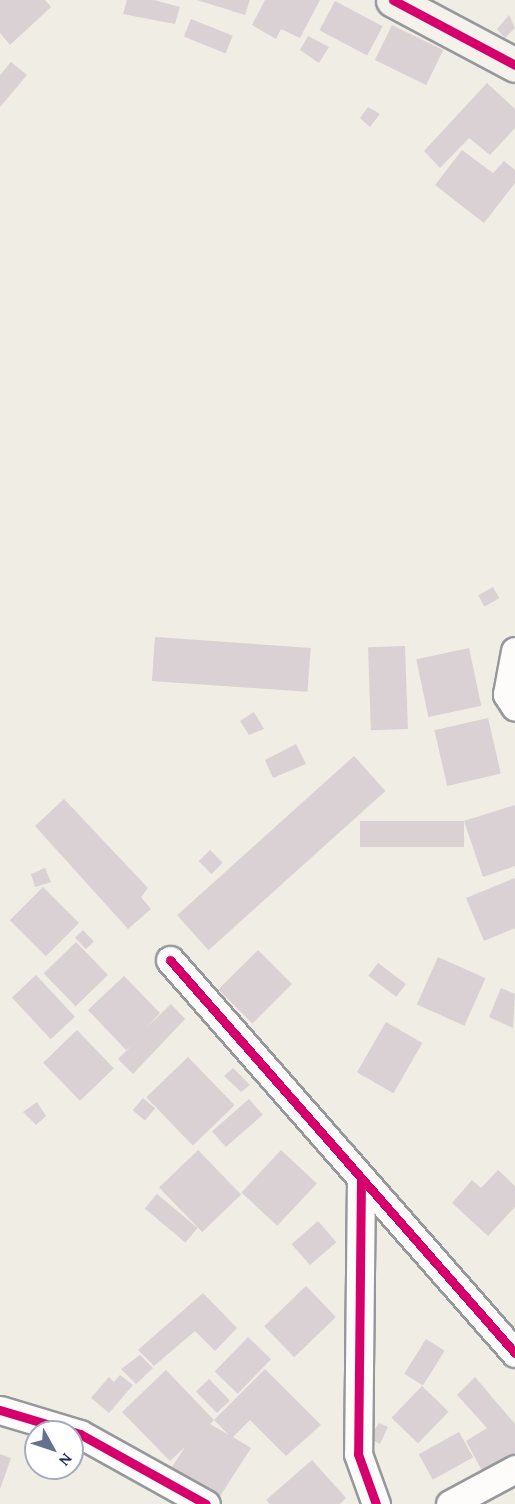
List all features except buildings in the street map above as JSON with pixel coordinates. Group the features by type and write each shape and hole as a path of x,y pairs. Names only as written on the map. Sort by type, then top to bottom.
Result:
{"street":[{"path":"393,0 515,65"},
{"path":"515,651 507,694 515,707"},
{"path":"170,960 515,1353"},
{"path":"361,1179 358,1454 375,1504"},
{"path":"0,1410 80,1434 206,1504"},
{"path":"450,1504 515,1469"}],"cycle path":[{"path":"393,0 515,65"},
{"path":"170,960 515,1353"},
{"path":"361,1178 358,1454 376,1504"},
{"path":"0,1410 80,1434 206,1504"}]}
